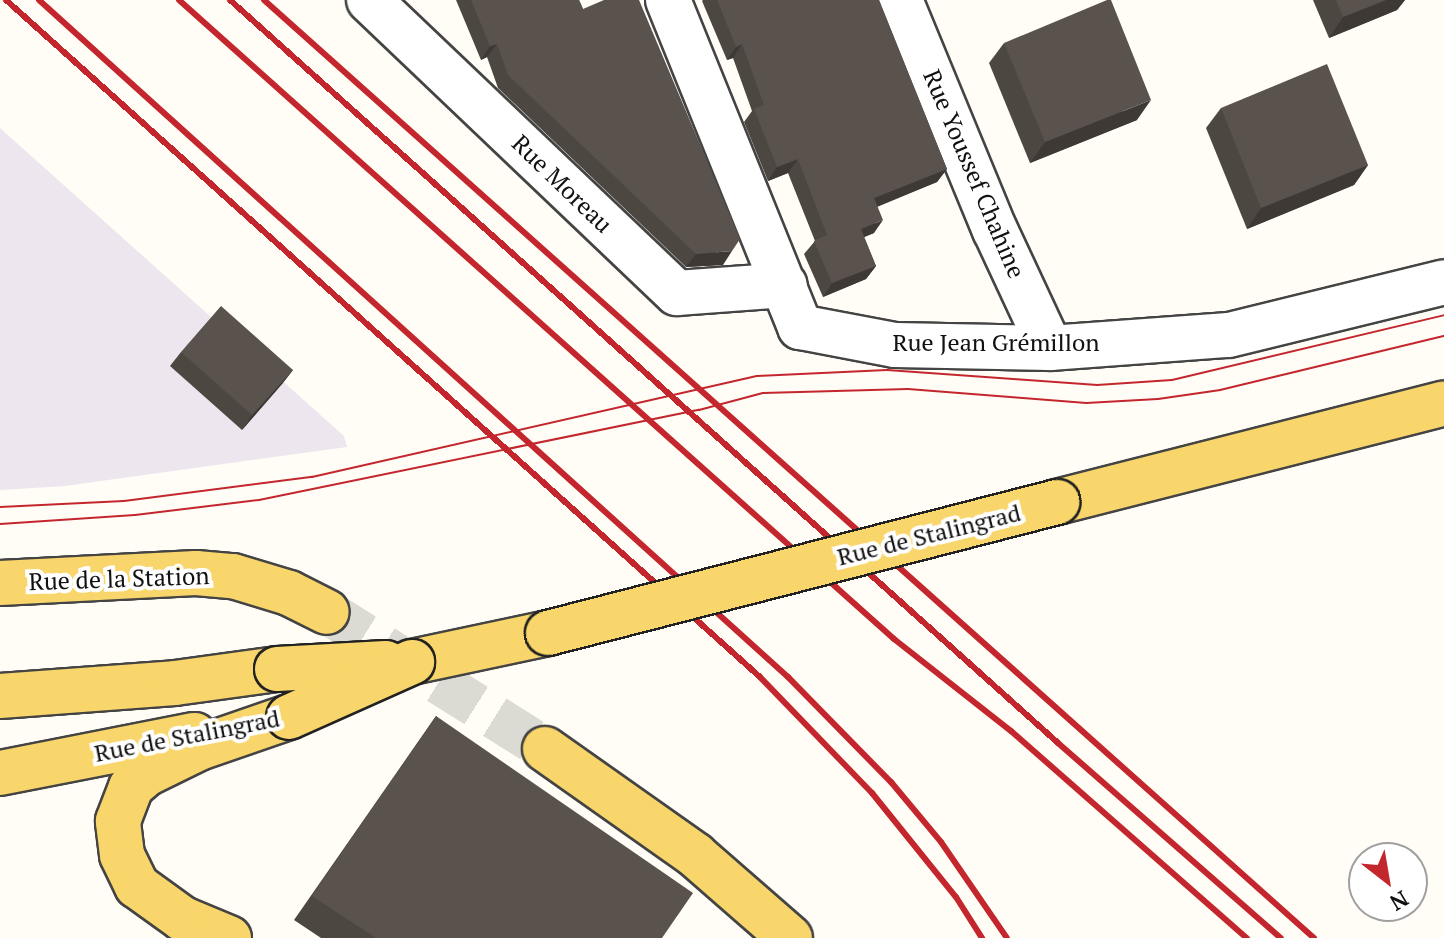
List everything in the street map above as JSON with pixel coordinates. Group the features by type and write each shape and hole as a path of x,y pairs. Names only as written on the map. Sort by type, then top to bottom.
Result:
{"main road":[{"name":"Rue de Stalingrad","path":"0,696 175,683 277,669 412,662 548,633 1444,403"},
{"name":"Rue de la Station","path":"0,583 182,574 233,576 289,593 327,612"},
{"name":"Rue de Stalingrad","path":"0,773 289,717 412,662"},
{"path":"229,938 183,919 137,886 122,855 118,821 131,787 146,774 199,748 289,717"},
{"path":"545,749 695,855 790,938"}],"street":[{"name":"Rue Moreau","path":"369,0 677,293 785,285"},
{"name":"Rue Jean Grémillon","path":"668,0 800,327 895,345 1050,348 1229,335 1444,282"},
{"name":"Rue Youssef Chahine","path":"900,0 991,219 1050,348"}],"shaded area":[{"path":"0,128 344,436 347,447 65,486 0,490"}],"building":[{"path":"471,0 579,0 583,9 604,0 639,0 740,239 732,251 696,254 508,75 497,44 490,46"},
{"path":"717,0 879,0 947,169 874,198 883,220 861,229 876,266 832,283 814,241 827,235 798,159 777,167 754,109 764,105 742,44 736,47"},
{"path":"1111,0 1151,100 1045,142 1004,43"},
{"path":"1336,0 1386,0 1343,17"},
{"path":"1327,64 1368,165 1261,208 1221,108"},
{"path":"221,306 293,370 252,415 181,352"},
{"path":"436,716 693,893 662,938 376,938 312,896"}],"tunnel":[{"path":"327,612 545,749"}],"tram line":[{"path":"0,507 124,501 312,477 757,376 887,370 1097,385 1172,380 1444,315"},
{"path":"0,524 135,515 259,500 699,410 763,393 908,389 1086,403 1158,399 1220,390 1444,336"}],"railway":[{"path":"6,0 760,677 872,793 956,897 982,938"},
{"path":"39,0 788,677 891,782 941,842 1007,938"},
{"path":"179,0 894,639 1011,731 1247,938"},
{"path":"230,0 1058,743 1281,938"},
{"path":"264,0 1314,938"}]}
